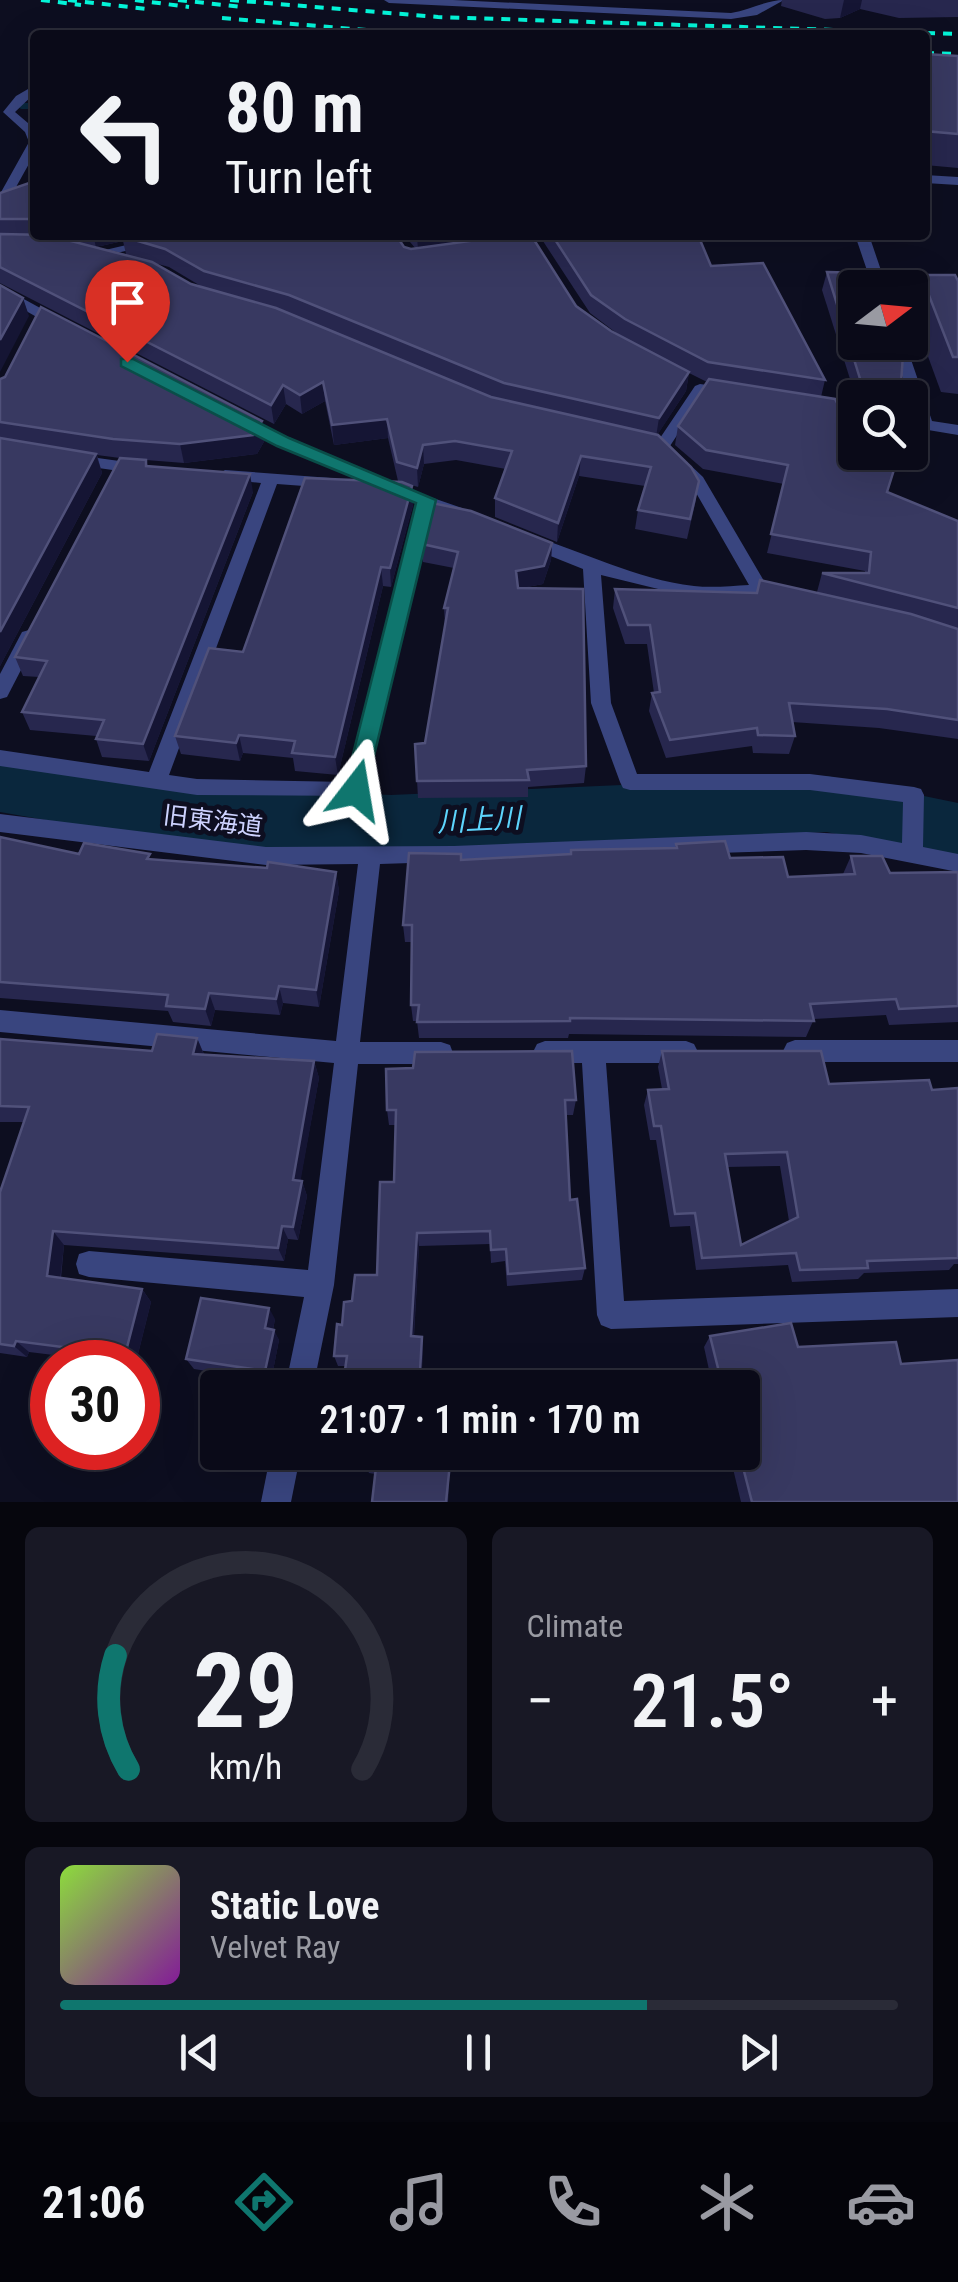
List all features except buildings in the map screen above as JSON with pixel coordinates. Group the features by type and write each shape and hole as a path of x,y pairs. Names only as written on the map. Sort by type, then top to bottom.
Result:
{"street":[{"path":"389,0 732,16 752,13 779,0"},
{"path":"30,91 9,112 30,130"},
{"path":"0,205 30,151"},
{"path":"930,178 958,181"},
{"path":"0,205 27,193"},
{"path":"137,265 89,252 159,240"},
{"path":"864,240 874,270"},
{"path":"0,290 75,333"},
{"path":"34,330 42,314"},
{"path":"684,380 700,388 739,395"},
{"path":"662,448 700,388"},
{"path":"797,404 838,410"},
{"path":"219,410 283,442 482,522"},
{"path":"928,425 958,430"},
{"path":"643,443 662,448 697,480 760,589"},
{"path":"59,457 113,476 156,470"},
{"path":"214,474 398,489"},
{"path":"156,781 271,478"},
{"path":"0,758 197,787 356,790 426,500"},
{"path":"519,537 592,566 697,592 760,589 797,598"},
{"path":"592,566 601,702 630,782 810,782 913,798 912,844"},
{"path":"0,692 36,622"},
{"name":"旧東海道","path":"0,822 266,856 806,841 912,844 958,863"},
{"path":"303,1370 320,1285 370,855"},
{"path":"0,1021 347,1053 461,1052"},
{"path":"766,1052 958,1051"},
{"path":"518,1052 708,1052"},
{"path":"593,1052 610,1315 958,1303"},
{"path":"89,1264 320,1285"},
{"path":"276,1502 282,1470"}],"waterway":[{"path":"22,106 30,106"},
{"name":"川上川","path":"0,785 188,816 391,824 827,804 958,832"},
{"name":"川上川","path":"391,824 392,831"}],"railway":[{"path":"41,0 81,5"},
{"path":"68,0 147,9"},
{"path":"135,0 189,7"},
{"path":"178,0 242,7"},
{"path":"230,0 438,17 836,30"},
{"path":"222,18 366,30"},
{"path":"930,33 958,34"},
{"path":"930,53 958,54"}],"route":[{"path":"127,362 283,442 426,500 356,790"}]}
